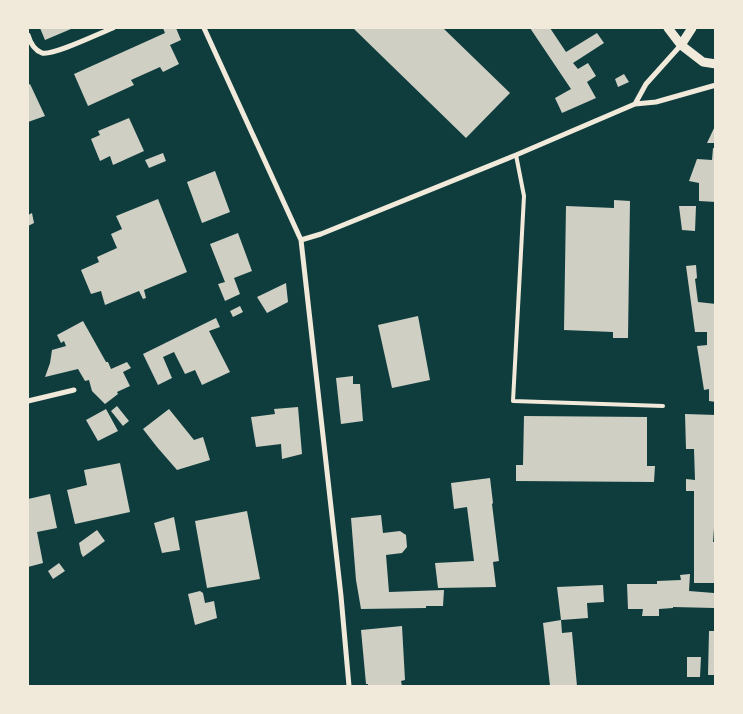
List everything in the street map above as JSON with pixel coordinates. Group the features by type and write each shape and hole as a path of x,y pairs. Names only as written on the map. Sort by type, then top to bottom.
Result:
{"street":[{"path":"28,35 32,45 42,53 53,52 113,28"},
{"path":"204,28 300,240 341,596 349,686"},
{"path":"668,28 681,45 703,62 716,64"},
{"path":"635,104 646,84 681,45 692,28"},
{"path":"300,240 321,234 516,155 635,104 656,102 716,85"},
{"path":"28,401 74,390"}],"lane":[{"path":"516,155 524,196 513,401 663,406"}],"building":[{"path":"40,28 70,28 71,29 45,40"},
{"path":"163,28 176,28 181,40 170,45 179,64 163,72 160,67 131,80 134,85 88,106 74,74 165,33"},
{"path":"353,28 443,28 510,93 466,138"},
{"path":"530,28 550,28 566,52 597,33 604,43 573,63 578,69 588,63 596,76 587,82 596,98 562,113 555,98 571,89"},
{"path":"624,74 629,82 618,87 615,79"},
{"path":"30,84 45,116 28,122 28,85"},
{"path":"129,118 144,151 113,165 110,156 100,161 91,139 100,135 98,131"},
{"path":"716,124 716,143 707,143"},
{"path":"713,148 716,148 716,202 699,201 699,183 689,181 697,159 712,160"},
{"path":"163,153 166,161 149,168 145,160"},
{"path":"215,171 230,212 202,223 187,182"},
{"path":"158,199 187,272 144,290 146,298 143,299 139,291 105,305 101,291 91,294 81,270 99,262 97,257 117,248 111,234 122,229 116,216"},
{"path":"614,200 630,201 628,338 613,338 613,332 564,330 566,206 614,208"},
{"path":"679,206 696,206 695,231 682,230"},
{"path":"32,213 34,223 28,226 28,215"},
{"path":"238,233 252,271 234,278 240,294 225,301 218,284 225,282 210,244"},
{"path":"696,265 697,278 695,279 698,302 716,304 716,402 709,401 709,389 704,390 697,346 707,345 707,332 695,332 686,266"},
{"path":"286,283 288,302 267,313 257,297"},
{"path":"240,306 243,312 233,317 230,311"},
{"path":"418,316 430,380 392,388 378,325"},
{"path":"216,318 220,327 209,331 230,372 202,385 195,370 185,374 174,352 163,357 172,378 158,385 143,354"},
{"path":"83,321 111,369 127,362 131,368 123,372 130,386 117,392 118,394 105,404 92,391 89,380 85,381 78,369 45,377 52,350 66,346 64,341 61,343 57,335"},
{"path":"353,376 353,384 360,384 363,421 341,424 336,378"},
{"path":"117,406 129,421 123,426 111,411"},
{"path":"298,407 302,454 282,459 281,444 256,447 251,417 275,414 274,409"},
{"path":"106,409 118,431 98,441 86,420"},
{"path":"169,409 194,440 203,437 210,460 177,470 157,447 143,429"},
{"path":"685,414 716,415 716,502 713,542 716,542 716,583 694,583 694,491 686,491 686,479 695,480 694,449 686,449"},
{"path":"524,416 647,417 647,466 655,466 654,482 516,481 516,465 523,465"},
{"path":"120,463 130,512 75,524 67,490 87,485 84,470"},
{"path":"490,478 499,561 493,562 496,587 438,588 435,563 474,561 467,507 454,509 451,483"},
{"path":"50,494 57,528 37,532 43,563 28,567 28,499"},
{"path":"247,511 260,579 207,588 195,521"},
{"path":"381,515 383,533 400,531 406,535 407,547 402,553 386,555 389,592 444,590 443,606 361,609 356,580 351,518"},
{"path":"174,517 180,550 162,553 154,523"},
{"path":"97,530 105,541 83,557 79,543"},
{"path":"59,563 65,571 53,579 48,571"},
{"path":"690,574 689,591 714,593 714,608 673,607 659,609 659,616 642,616 643,609 628,609 627,584 657,584 657,581 681,580 680,575"},
{"path":"603,585 604,602 587,603 588,618 561,620 557,587"},
{"path":"200,591 203,593 205,603 214,601 217,618 195,625 188,594"},
{"path":"561,620 562,633 572,632 577,686 550,686 543,623"},
{"path":"402,626 405,680 401,681 402,686 368,686 366,684 361,630"},
{"path":"709,631 716,631 716,675 708,675"},
{"path":"687,657 701,657 700,677 687,677"}]}
